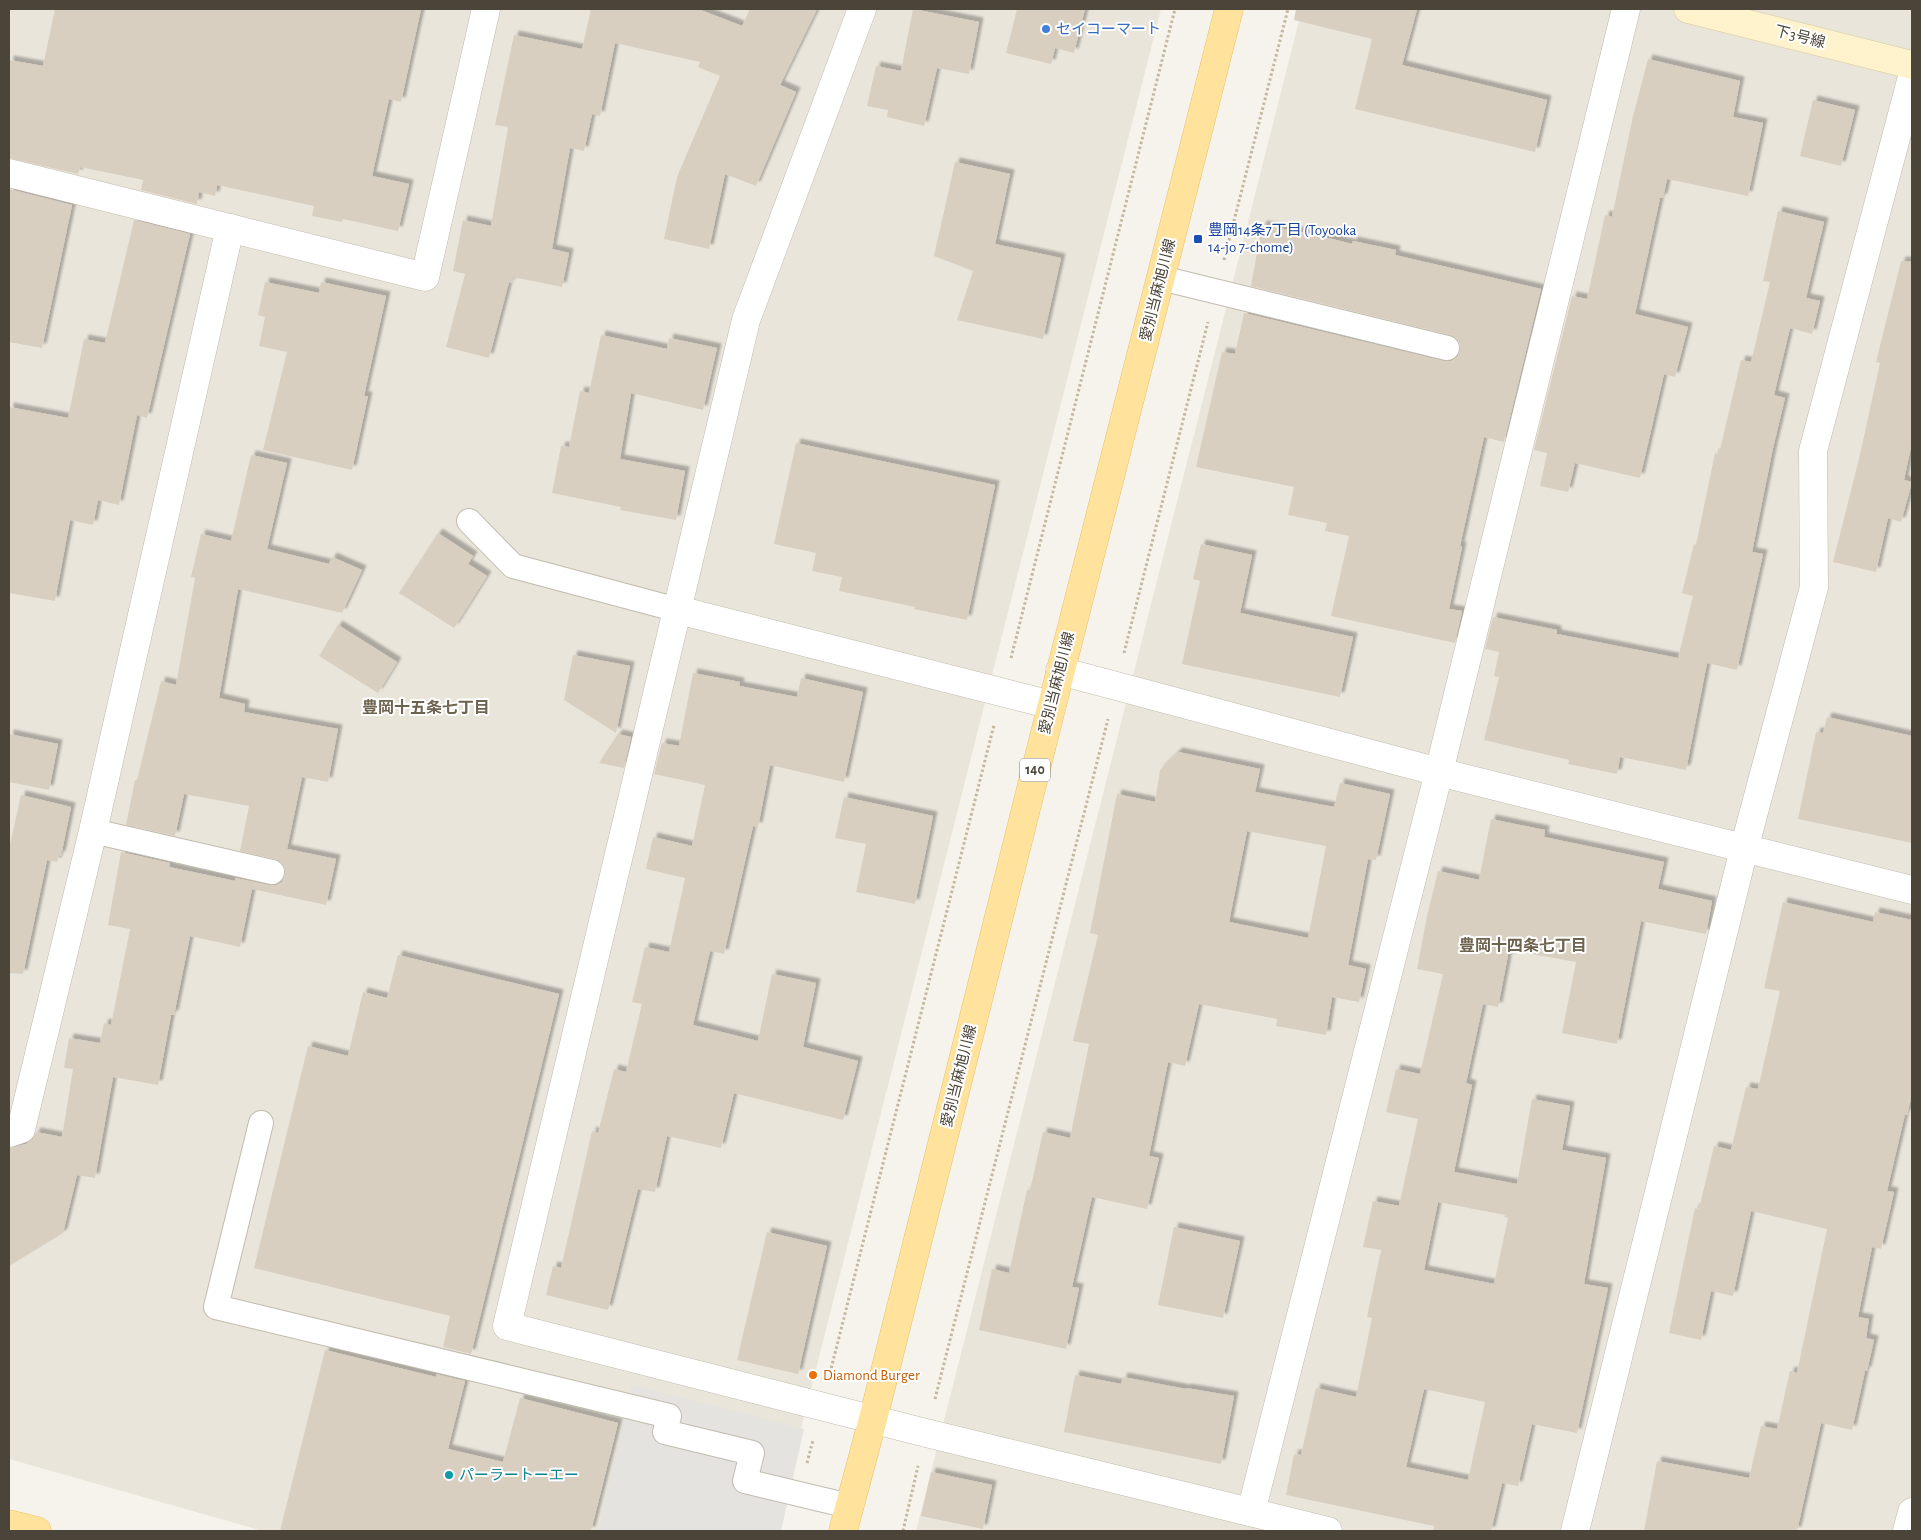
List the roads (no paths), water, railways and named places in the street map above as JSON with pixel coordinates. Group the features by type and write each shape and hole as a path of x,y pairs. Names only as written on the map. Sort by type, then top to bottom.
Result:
{"main road":[{"name":"愛別当麻旭川線","path":"846,1519 873,1419 1060,671 1229,9"},
{"path":"9,1524 37,1531"}],"street":[{"path":"9,173 425,277 486,9"},
{"path":"862,9 746,320 507,1326 926,1433 1328,1531"},
{"path":"1251,1512 1439,772 1626,9"},
{"name":"下3号線","path":"1688,9 1912,65"},
{"path":"1575,1531 1744,849 1814,587 1813,451 1912,77"},
{"path":"9,1133 21,1129 93,831 230,228"},
{"path":"678,610 1052,705"},
{"path":"1060,671 1439,772 1912,890"},
{"path":"1908,1531 1912,1512"}],"lane":[{"path":"1161,278 1447,348"},
{"path":"469,521 514,566 678,610"},
{"path":"93,831 272,872"},
{"path":"261,1123 216,1307 669,1416 665,1432 752,1453 745,1481 799,1494 846,1519"}],"place":[{"name":"セイコーマート","path":"1046,29"},
{"name":"豊岡14条7丁目 (Toyooka 14-jo 7-chome)","path":"1198,239"},
{"name":"Diamond Burger","path":"813,1375"},
{"name":"パーラートーエー","path":"449,1475"}],"district":[{"name":"豊岡十五条七丁目","path":"426,708"},
{"name":"豊岡十四条七丁目","path":"1523,946"}]}
